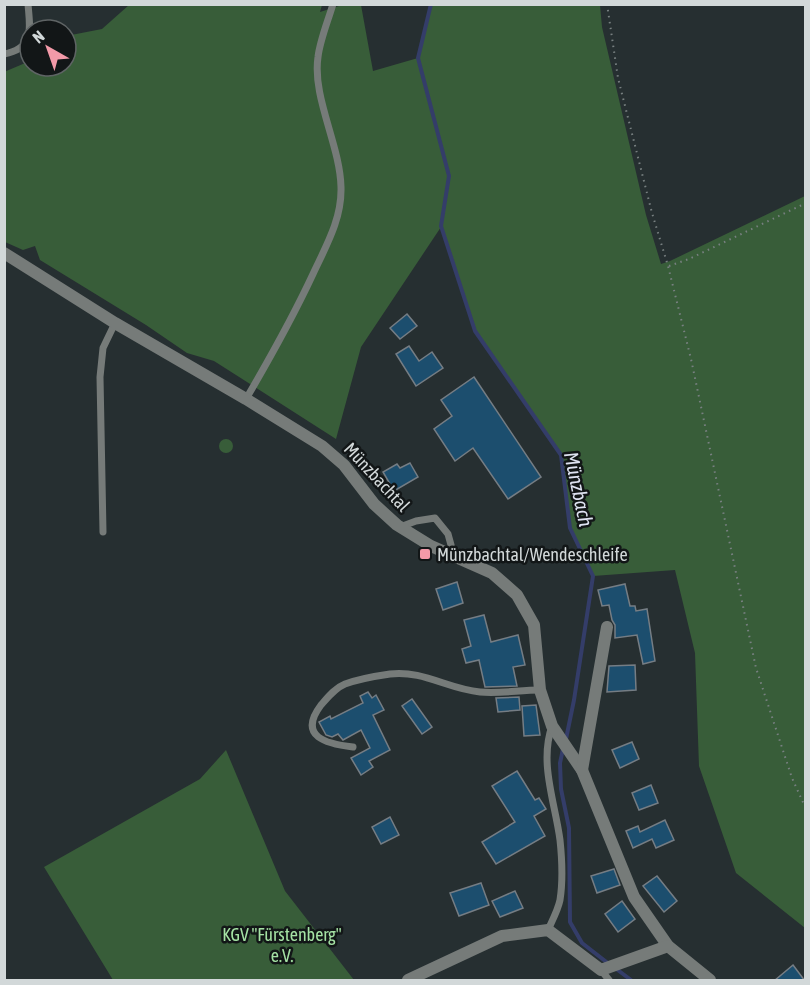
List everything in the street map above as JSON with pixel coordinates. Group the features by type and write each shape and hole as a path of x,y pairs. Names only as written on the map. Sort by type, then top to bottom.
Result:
{"street":[{"name":"Münzbachtal","path":"4,253 115,323 322,446 344,465 374,504 400,527 420,540 492,573 517,595 534,625 540,690 554,730 582,771 634,897 668,946 710,981"},
{"path":"582,771 607,627"},
{"path":"408,981 502,936 548,930 606,972 629,959 668,946"}],"lane":[{"path":"4,54 15,52 27,43 30,30 28,4"},
{"path":"246,399 300,301 332,233 340,209 341,187 337,157 318,86 317,58 333,4"},
{"path":"103,532 100,377 103,348 115,323"},
{"path":"400,527 416,521 435,518 448,534 454,556"},
{"path":"353,747 324,742 313,732 312,725 326,699 344,684 390,674 410,673 480,692 540,690"},
{"path":"548,930 560,902 561,873 560,840 549,782 546,742 554,730"}],"path":[{"path":"607,4 618,78 691,359 756,668 792,778 806,809"},
{"path":"668,266 689,259 806,203"}],"green space":[{"path":"129,5 322,5 320,12 342,5 361,5 373,71 418,58 431,5 600,5 602,27 646,215 661,264 805,196 805,928 736,873 699,766 695,653 675,570 593,576 570,528 561,455 475,331 441,227 361,347 336,439 214,361 187,353 40,260 35,246 23,250 5,242 4,72 18,66 18,78 78,78 78,34 102,29"},
{"path":"226,439 231,441 233,446 231,451 226,453 221,451 219,446 221,441"},
{"name":"KGV \"Fürstenberg\" e.V.","path":"226,750 285,891 354,980 113,980 44,867 200,779"}],"building":[{"path":"407,314 417,326 400,339 390,328"},
{"path":"409,346 419,361 432,352 443,368 416,386 396,354"},
{"path":"474,377 541,477 508,499 473,448 455,461 434,429 452,416 441,400"},
{"path":"410,463 418,477 394,491 383,472 397,464 400,468"},
{"path":"457,582 463,603 443,610 436,589"},
{"path":"625,584 630,606 635,606 636,611 647,609 655,661 643,664 637,635 615,638 615,625 609,605 602,606 598,590"},
{"path":"484,615 491,642 518,635 525,665 513,667 517,686 485,687 479,660 466,663 462,649 471,646 464,620"},
{"path":"635,665 636,690 607,692 609,666"},
{"path":"368,692 372,698 376,695 384,710 373,715 390,750 369,761 373,767 361,775 351,758 370,748 361,730 343,740 338,734 332,737 326,735 319,722 330,716 331,719 363,703 360,696"},
{"path":"519,697 520,710 498,712 496,698"},
{"path":"412,699 432,727 422,734 402,706"},
{"path":"536,705 540,735 524,736 522,706"},
{"path":"632,742 639,759 620,768 612,750"},
{"path":"517,771 535,800 539,798 546,809 534,816 545,836 496,864 482,842 515,822 492,786"},
{"path":"651,785 658,803 639,810 632,793"},
{"path":"390,817 399,835 381,844 372,827"},
{"path":"665,820 674,840 656,848 652,839 633,848 626,831 638,826 640,832"},
{"path":"614,869 620,885 597,893 591,876"},
{"path":"657,876 677,901 664,912 643,886"},
{"path":"481,883 489,905 459,916 450,893"},
{"path":"515,891 523,908 500,917 492,901"},
{"path":"622,901 635,919 618,932 605,914"},
{"path":"793,965 805,981 774,981"}],"waterway":[{"name":"Münzbach","path":"431,4 418,58 449,176 441,226 475,331 561,455 570,528 593,576 566,739"},
{"name":"Münzbach","path":"563,749 560,763 561,789 569,828 570,922 582,943 609,964"},
{"name":"Münzbach","path":"615,968 631,980"}],"place":[{"name":"Münzbachtal/Wendeschleife","path":"425,554"}]}
